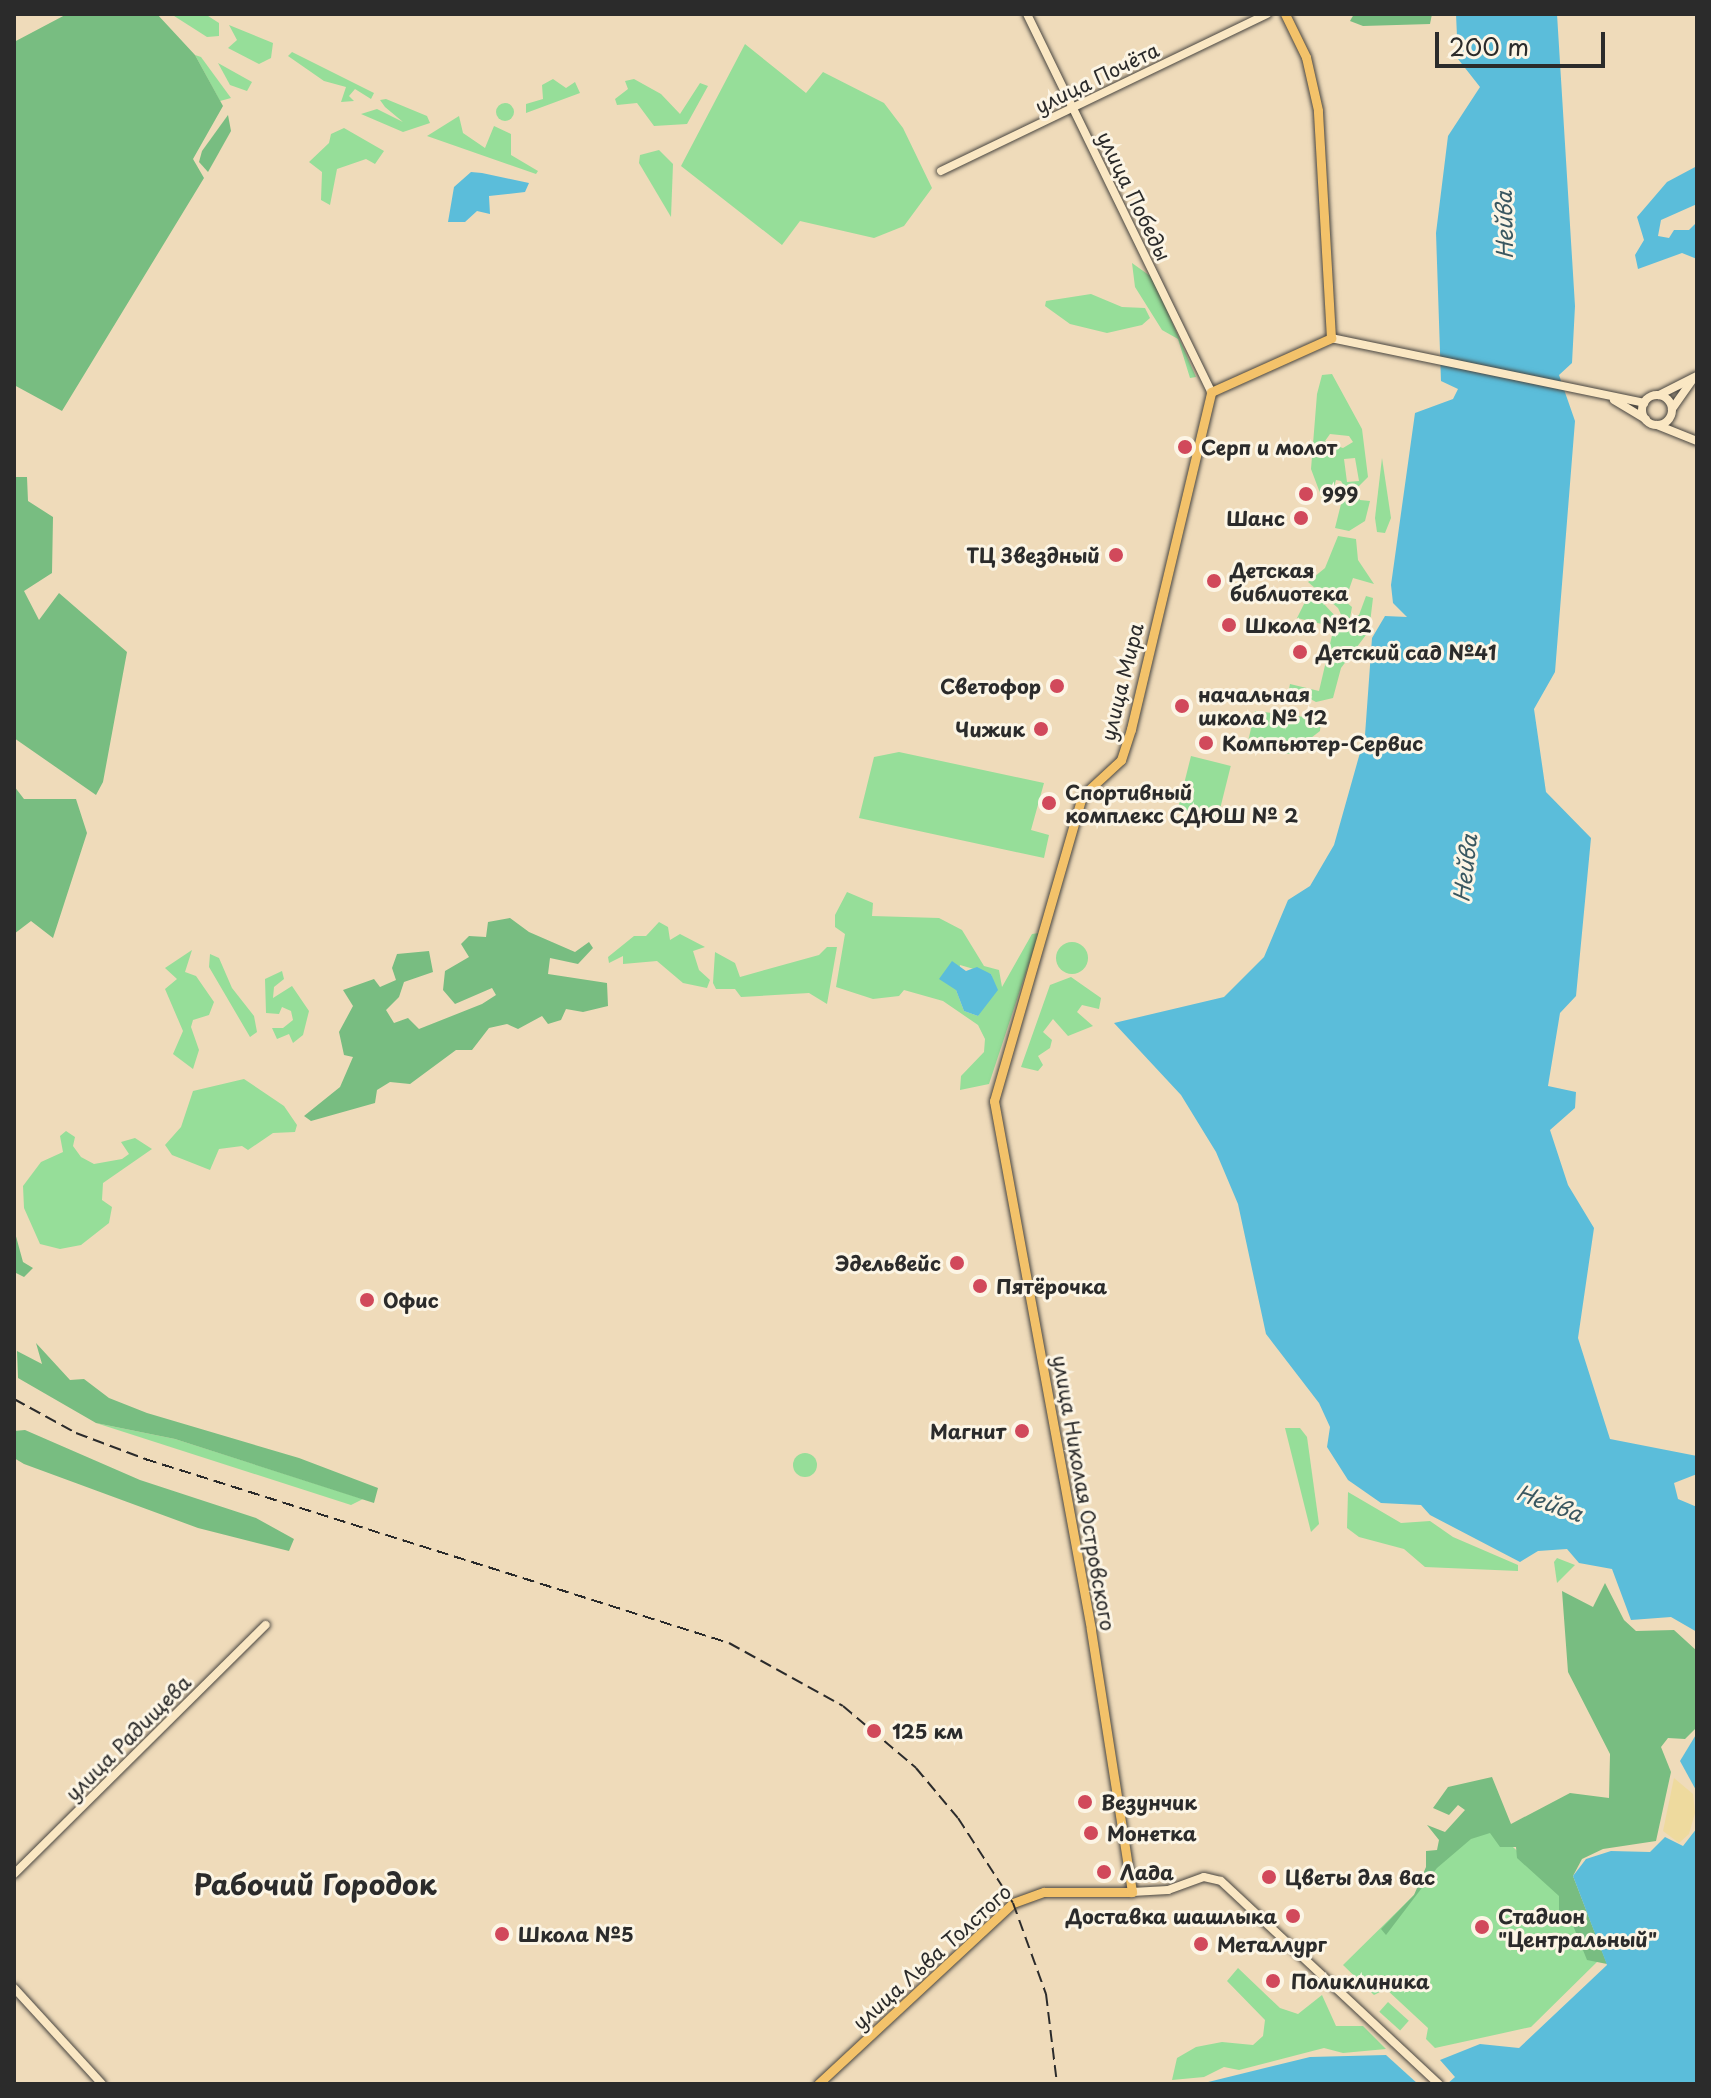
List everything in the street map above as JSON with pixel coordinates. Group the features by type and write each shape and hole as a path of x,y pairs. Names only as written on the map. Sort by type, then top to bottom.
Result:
{"main road":[{"path":"1211,392 1331,338 1318,110 1306,57 1285,14"},
{"name":"улица Мира","path":"994,1101 1082,796 1121,760 1131,729 1211,392"},
{"name":"улица Николая Островского","path":"994,1101 1091,1629 1132,1892"},
{"name":"улица Льва Толстого","path":"818,2084 1026,1895 1132,1892"}],"street":[{"name":"улица Победы","path":"1027,14 1211,392"},
{"name":"улица Почёта","path":"941,171 1267,14"},
{"path":"1331,338 1644,403 1695,377"},
{"path":"1650,422 1665,422 1695,377"},
{"path":"1659,395 1685,433"},
{"path":"1610,397 1650,422 1685,433 1697,441"},
{"path":"1644,403 1650,422"},
{"name":"улица Радищева","path":"14,1874 266,1625"},
{"path":"1132,1892 1168,1890 1204,1877 1221,1881 1439,2084"},
{"path":"14,1988 102,2084"}],"green space":[{"path":"67,14 157,14 195,55 223,106 193,159 204,178 62,411 14,385 14,42"},
{"path":"171,14 205,14 219,23 219,36 207,37"},
{"path":"1354,14 1432,14 1430,24 1363,26 1350,21"},
{"path":"229,25 273,43 271,58 259,64 228,48 237,40"},
{"path":"745,44 806,93 823,72 884,103 903,128 932,188 904,226 874,238 800,221 782,245 681,166"},
{"path":"292,52 374,93 371,99 355,89 349,96 354,101 341,102 346,87 324,81 288,56"},
{"path":"195,55 201,57 231,98 220,101"},
{"path":"218,63 252,82 247,91 230,85"},
{"path":"553,79 566,88 575,82 580,93 526,113 526,104 543,99 542,85"},
{"path":"634,79 661,94 680,114 700,83 708,86 687,124 654,126 637,103 617,105 615,99 628,89 625,81"},
{"path":"386,99 427,116 430,123 403,132 361,114 377,109 403,122 380,100"},
{"path":"505,103 514,112 505,121 496,112"},
{"path":"228,115 231,131 208,172 199,162 202,151"},
{"path":"459,116 463,133 485,148 494,126 511,134 511,155 538,171 536,174 427,136"},
{"path":"344,128 384,151 375,164 366,159 337,169 330,205 321,200 322,172 309,162 329,143 331,134"},
{"path":"659,150 673,164 671,217 639,163 640,155"},
{"path":"1132,263 1153,278 1196,377 1190,378 1178,339 1162,330 1135,287"},
{"path":"1091,294 1122,307 1145,308 1150,318 1142,325 1107,333 1070,324 1045,306 1046,301"},
{"path":"1332,374 1362,429 1368,477 1355,490 1360,500 1370,501 1365,521 1349,531 1335,528 1345,488 1341,481 1336,480 1329,503 1323,501 1311,469 1317,394 1322,375","holes":["1330,434 1349,436 1353,442 1343,448 1330,444 1325,441","1355,458 1359,481 1347,482 1344,459"]},
{"path":"1382,458 1391,518 1385,533 1377,532 1375,518"},
{"path":"14,477 27,477 28,501 53,517 52,573 24,591 39,620 59,593 127,652 103,782 96,795 14,738"},
{"path":"1338,536 1356,539 1358,560 1374,584 1353,578 1345,601 1352,607 1350,618 1344,621 1338,608 1308,582 1325,568"},
{"path":"1311,590 1337,618 1330,626 1297,618"},
{"path":"1366,596 1373,598 1369,631 1341,668 1333,698 1316,702 1303,695 1287,698 1290,684 1319,691 1334,627 1359,615"},
{"path":"1255,711 1321,719 1320,731 1290,754 1247,746"},
{"path":"899,752 1044,783 1031,830 1049,835 1044,858 859,818 874,757"},
{"path":"1191,756 1231,766 1218,818 1178,808"},
{"path":"14,786 24,799 76,799 87,833 53,938 31,921 14,934"},
{"path":"847,892 873,903 872,916 939,918 962,930 984,966 999,970 1002,987 1032,934 1039,933 989,1084 960,1090 961,1076 984,1052 985,1039 978,1025 943,1001 904,990 899,996 873,999 836,987 845,934 835,927 835,915","holes":["960,965 991,974 994,984 978,1016 964,1011 956,990"]},
{"path":"510,918 529,932 575,952 589,942 593,948 578,964 550,958 548,974 607,983 608,1006 583,1012 566,1009 561,1020 548,1024 542,1016 518,1029 507,1024 489,1028 472,1050 456,1050 410,1084 390,1082 377,1090 375,1103 311,1121 304,1116 340,1087 353,1057 344,1055 339,1032 353,1006 343,990 374,979 380,987 396,980 392,968 397,954 429,951 433,972 404,982 399,997 386,1010 394,1023 408,1018 419,1029 482,1004 496,995 492,988 455,1004 443,990 445,971 469,957 461,944 469,936 486,937 488,922"},
{"path":"659,922 668,927 670,940 680,934 705,947 693,951 699,970 710,980 707,988 683,983 657,961 623,964 623,956 609,963 608,957 634,936 646,936"},
{"path":"1072,942 1083,947 1088,958 1083,969 1072,974 1061,969 1056,958 1061,947"},
{"path":"827,947 837,947 827,1004 809,993 741,997 735,989 716,989 713,983 715,952 735,963 740,977 819,955"},
{"path":"192,950 185,972 196,976 214,1002 209,1015 193,1020 191,1027 199,1050 193,1069 173,1054 183,1031 165,989 177,979 165,968"},
{"path":"210,954 219,958 232,988 254,1016 257,1032 250,1037 209,967"},
{"path":"282,971 284,979 274,987 273,998 292,986 309,1011 303,1035 293,1043 289,1034 277,1039 272,1028 283,1028 293,1020 291,1011 282,1007 279,1014 266,1013 265,979"},
{"path":"1071,977 1101,998 1099,1009 1082,1005 1077,1012 1093,1026 1068,1036 1053,1019 1043,1032 1052,1040 1050,1048 1038,1056 1043,1065 1038,1071 1021,1067 1050,985"},
{"path":"244,1079 284,1106 297,1125 295,1132 273,1133 248,1150 242,1146 219,1149 210,1170 172,1155 165,1145 181,1127 193,1091"},
{"path":"66,1131 75,1137 73,1146 81,1157 94,1164 122,1159 129,1154 121,1142 135,1138 152,1149 103,1183 102,1200 112,1207 109,1223 81,1245 60,1249 40,1244 24,1208 23,1186 41,1162 63,1152 60,1136"},
{"path":"14,1229 23,1262 33,1268 24,1277 14,1272"},
{"path":"36,1343 70,1380 84,1379 109,1398 147,1413 299,1458 378,1488 374,1503 175,1439 96,1423 18,1378 17,1351 42,1364"},
{"path":"96,1423 175,1439 363,1499 351,1505"},
{"path":"1285,1428 1300,1428 1307,1437 1319,1524 1311,1532"},
{"path":"25,1430 140,1480 256,1518 294,1539 289,1551 198,1528 24,1464 14,1458 14,1431"},
{"path":"805,1453 813,1457 817,1465 813,1473 805,1477 797,1473 793,1465 797,1457"},
{"path":"1348,1492 1401,1523 1430,1521 1453,1537 1518,1565 1518,1571 1425,1567 1404,1549 1359,1537 1347,1528"},
{"path":"1557,1558 1575,1565 1557,1583 1554,1562"},
{"path":"1605,1583 1624,1620 1636,1631 1674,1630 1697,1651 1697,1727 1685,1739 1668,1738 1661,1747 1671,1772 1656,1841 1603,1849 1582,1859 1573,1876 1607,1964 1587,1960 1570,1918 1559,1911 1559,1896 1517,1858 1516,1847 1500,1847 1490,1833 1471,1839 1437,1868 1386,1935 1381,1929 1414,1895 1426,1867 1426,1851 1437,1850 1439,1840 1427,1825 1445,1832 1465,1810 1458,1805 1449,1815 1433,1808 1448,1787 1492,1777 1511,1824 1570,1793 1609,1798 1610,1754 1568,1672 1562,1591 1593,1607"},
{"name":"Стадион \"Центральный\"","path":"1477,1814 1562,1892 1599,1960 1531,2027 1435,2048 1426,2039 1428,2028 1386,1989 1374,1995 1343,1965 1414,1895"},
{"path":"1238,1968 1280,2008 1298,2014 1322,1995 1336,2026 1363,2026 1386,2049 1343,2053 1324,2048 1239,2070 1224,2067 1204,2077 1172,2080 1177,2058 1196,2047 1222,2042 1253,2045 1263,2036 1265,2020 1227,1981"},
{"path":"1388,2002 1409,2021 1400,2030 1379,2012"}],"sand":[{"path":"1674,1778 1693,1794 1695,1813 1689,1834 1679,1843 1663,1831"}],"water":[{"name":"Нейва","path":"1456,14 1557,14 1575,306 1572,363 1559,375 1575,421 1555,672 1534,709 1546,792 1591,838 1576,996 1560,1013 1548,1086 1576,1092 1575,1108 1550,1130 1568,1185 1594,1228 1578,1338 1610,1439 1697,1456 1697,1474 1674,1483 1678,1499 1697,1507 1697,1632 1671,1617 1631,1620 1612,1569 1579,1563 1567,1549 1538,1551 1520,1562 1430,1515 1421,1505 1381,1503 1348,1480 1327,1447 1330,1427 1319,1403 1266,1334 1238,1204 1216,1152 1181,1095 1114,1023 1224,997 1264,957 1288,900 1310,886 1334,845 1365,735 1372,638 1385,616 1407,617 1393,603 1391,585 1415,413 1453,399 1458,389 1441,381 1436,233 1448,136 1480,87 1458,59"},
{"path":"1697,166 1697,204 1661,220 1658,236 1669,238 1674,230 1689,230 1697,222 1697,259 1682,253 1638,269 1635,255 1644,240 1637,217 1667,182"},
{"path":"471,172 529,183 525,192 489,196 490,214 477,211 465,222 448,222 454,187"},
{"path":"952,961 966,971 977,967 991,974 998,990 978,1016 964,1011 956,990 939,979"},
{"path":"1697,1733 1697,1792 1680,1761"},
{"path":"1697,1828 1697,2084 1447,2084 1455,2077 1440,2060 1480,2044 1519,2048 1607,1965 1573,1876 1586,1859 1611,1851 1650,1852 1665,1837 1683,1846"},
{"path":"1386,2055 1418,2084 1200,2084 1310,2057"}],"railway":[{"path":"14,1399 76,1433 145,1459 729,1643 843,1706 916,1768 958,1818 1013,1903 1046,1994 1057,2084"}],"place":[{"name":"Серп и молот","path":"1185,447"},
{"name":"999","path":"1306,494"},
{"name":"Шанс","path":"1301,518"},
{"name":"ТЦ Звездный","path":"1116,555"},
{"name":"Детская библиотека","path":"1214,581"},
{"name":"Школа №12","path":"1229,625"},
{"name":"Детский сад №41","path":"1300,652"},
{"name":"Светофор","path":"1057,686"},
{"name":"начальная школа № 12","path":"1182,706"},
{"name":"Чижик","path":"1041,729"},
{"name":"Компьютер-Сервис","path":"1206,743"},
{"name":"Спортивный комплекс СДЮШ № 2","path":"1049,803"},
{"name":"Эдельвейс","path":"957,1263"},
{"name":"Пятёрочка","path":"980,1286"},
{"name":"Офис","path":"367,1300"},
{"name":"Магнит","path":"1022,1431"},
{"name":"125 км","path":"874,1731"},
{"name":"Везунчик","path":"1085,1802"},
{"name":"Монетка","path":"1091,1833"},
{"name":"Лада","path":"1104,1872"},
{"name":"Цветы для вас","path":"1269,1877"},
{"name":"Доставка шашлыка","path":"1293,1916"},
{"name":"Стадион \"Центральный\"","path":"1482,1927"},
{"name":"Школа №5","path":"502,1934"},
{"name":"Металлург","path":"1201,1944"},
{"name":"Поликлиника","path":"1273,1981"}],"district":[{"name":"Рабочий Городок","path":"315,1884"}]}
